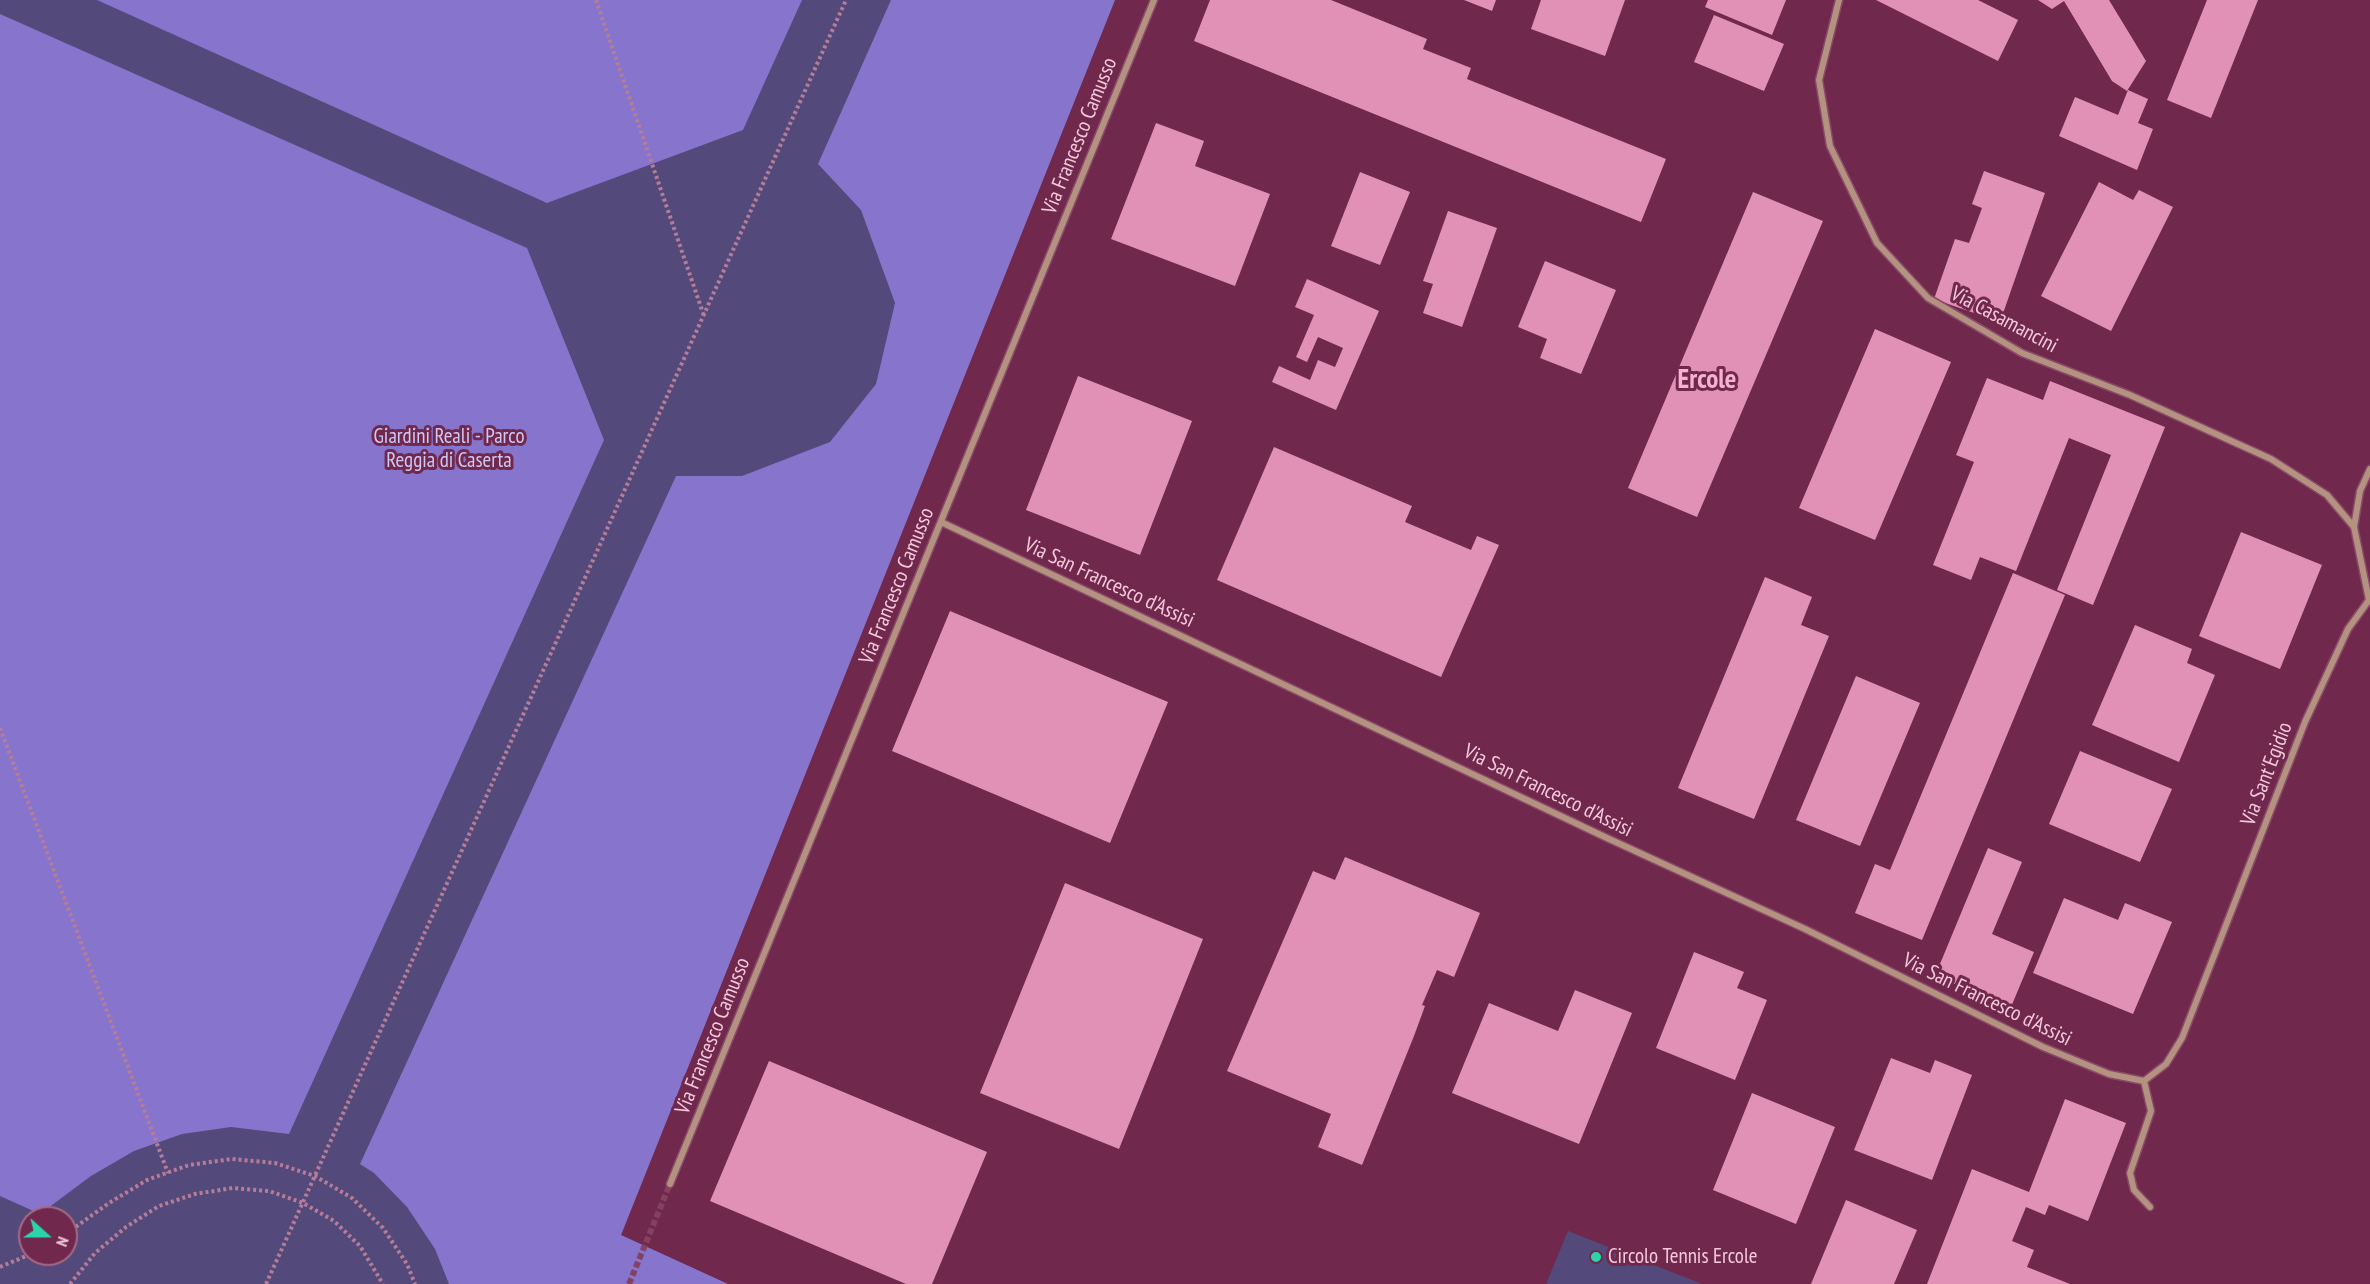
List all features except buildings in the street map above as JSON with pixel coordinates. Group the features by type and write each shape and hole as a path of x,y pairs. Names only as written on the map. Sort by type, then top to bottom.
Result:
{"street":[{"name":"Via Francesco Camusso","path":"670,1184 1154,0"},
{"name":"Via Casamancini","path":"1839,0 1819,80 1830,146 1877,243 1928,298 2022,353 2130,395 2271,459 2327,495 2354,527"},
{"name":"Via Sant'Egidio","path":"2144,1081 2166,1064 2182,1038 2305,722 2348,629 2370,600 2354,527 2361,491 2370,469"},
{"name":"Via San Francesco d'Assisi","path":"941,522 1607,838 1805,929 2043,1047 2109,1074 2144,1081"},
{"path":"2144,1081 2151,1111 2130,1173 2134,1190 2150,1207"}],"path":[{"path":"596,0 705,317"},
{"path":"266,1284 705,317 846,0"},
{"path":"0,728 168,1173"},
{"path":"78,1225 147,1180 189,1165 232,1160 275,1163 315,1176 352,1198 383,1228 407,1264 415,1284"},
{"path":"70,1284 95,1253 126,1227 159,1206 195,1194 232,1188 269,1191 303,1203 334,1221 360,1246 383,1284"},
{"path":"0,1267 18,1259"}],"green space":[{"name":"Giardini Reali - Parco Reggia di Caserta","path":"0,0 1115,0 621,1235 728,1284 0,1284"},
{"path":"97,0 802,0 743,130 547,203"},
{"path":"891,0 1115,0 621,1235 728,1284 449,1284 435,1249 407,1207 374,1173 360,1164 676,476 742,476 830,442 876,384 895,303 861,210 818,164"},
{"path":"0,14 527,248 604,440 289,1134 231,1127 182,1134 134,1151 91,1176 51,1206 22,1206 0,1196"},
{"name":"Circolo Tennis Ercole","path":"1568,1231 1702,1284 1546,1284"}],"tunnel":[{"path":"629,1284 670,1184"}],"place":[{"name":"Circolo Tennis Ercole","path":"1596,1257"}],"district":[{"name":"Ercole","path":"1707,380"}]}
